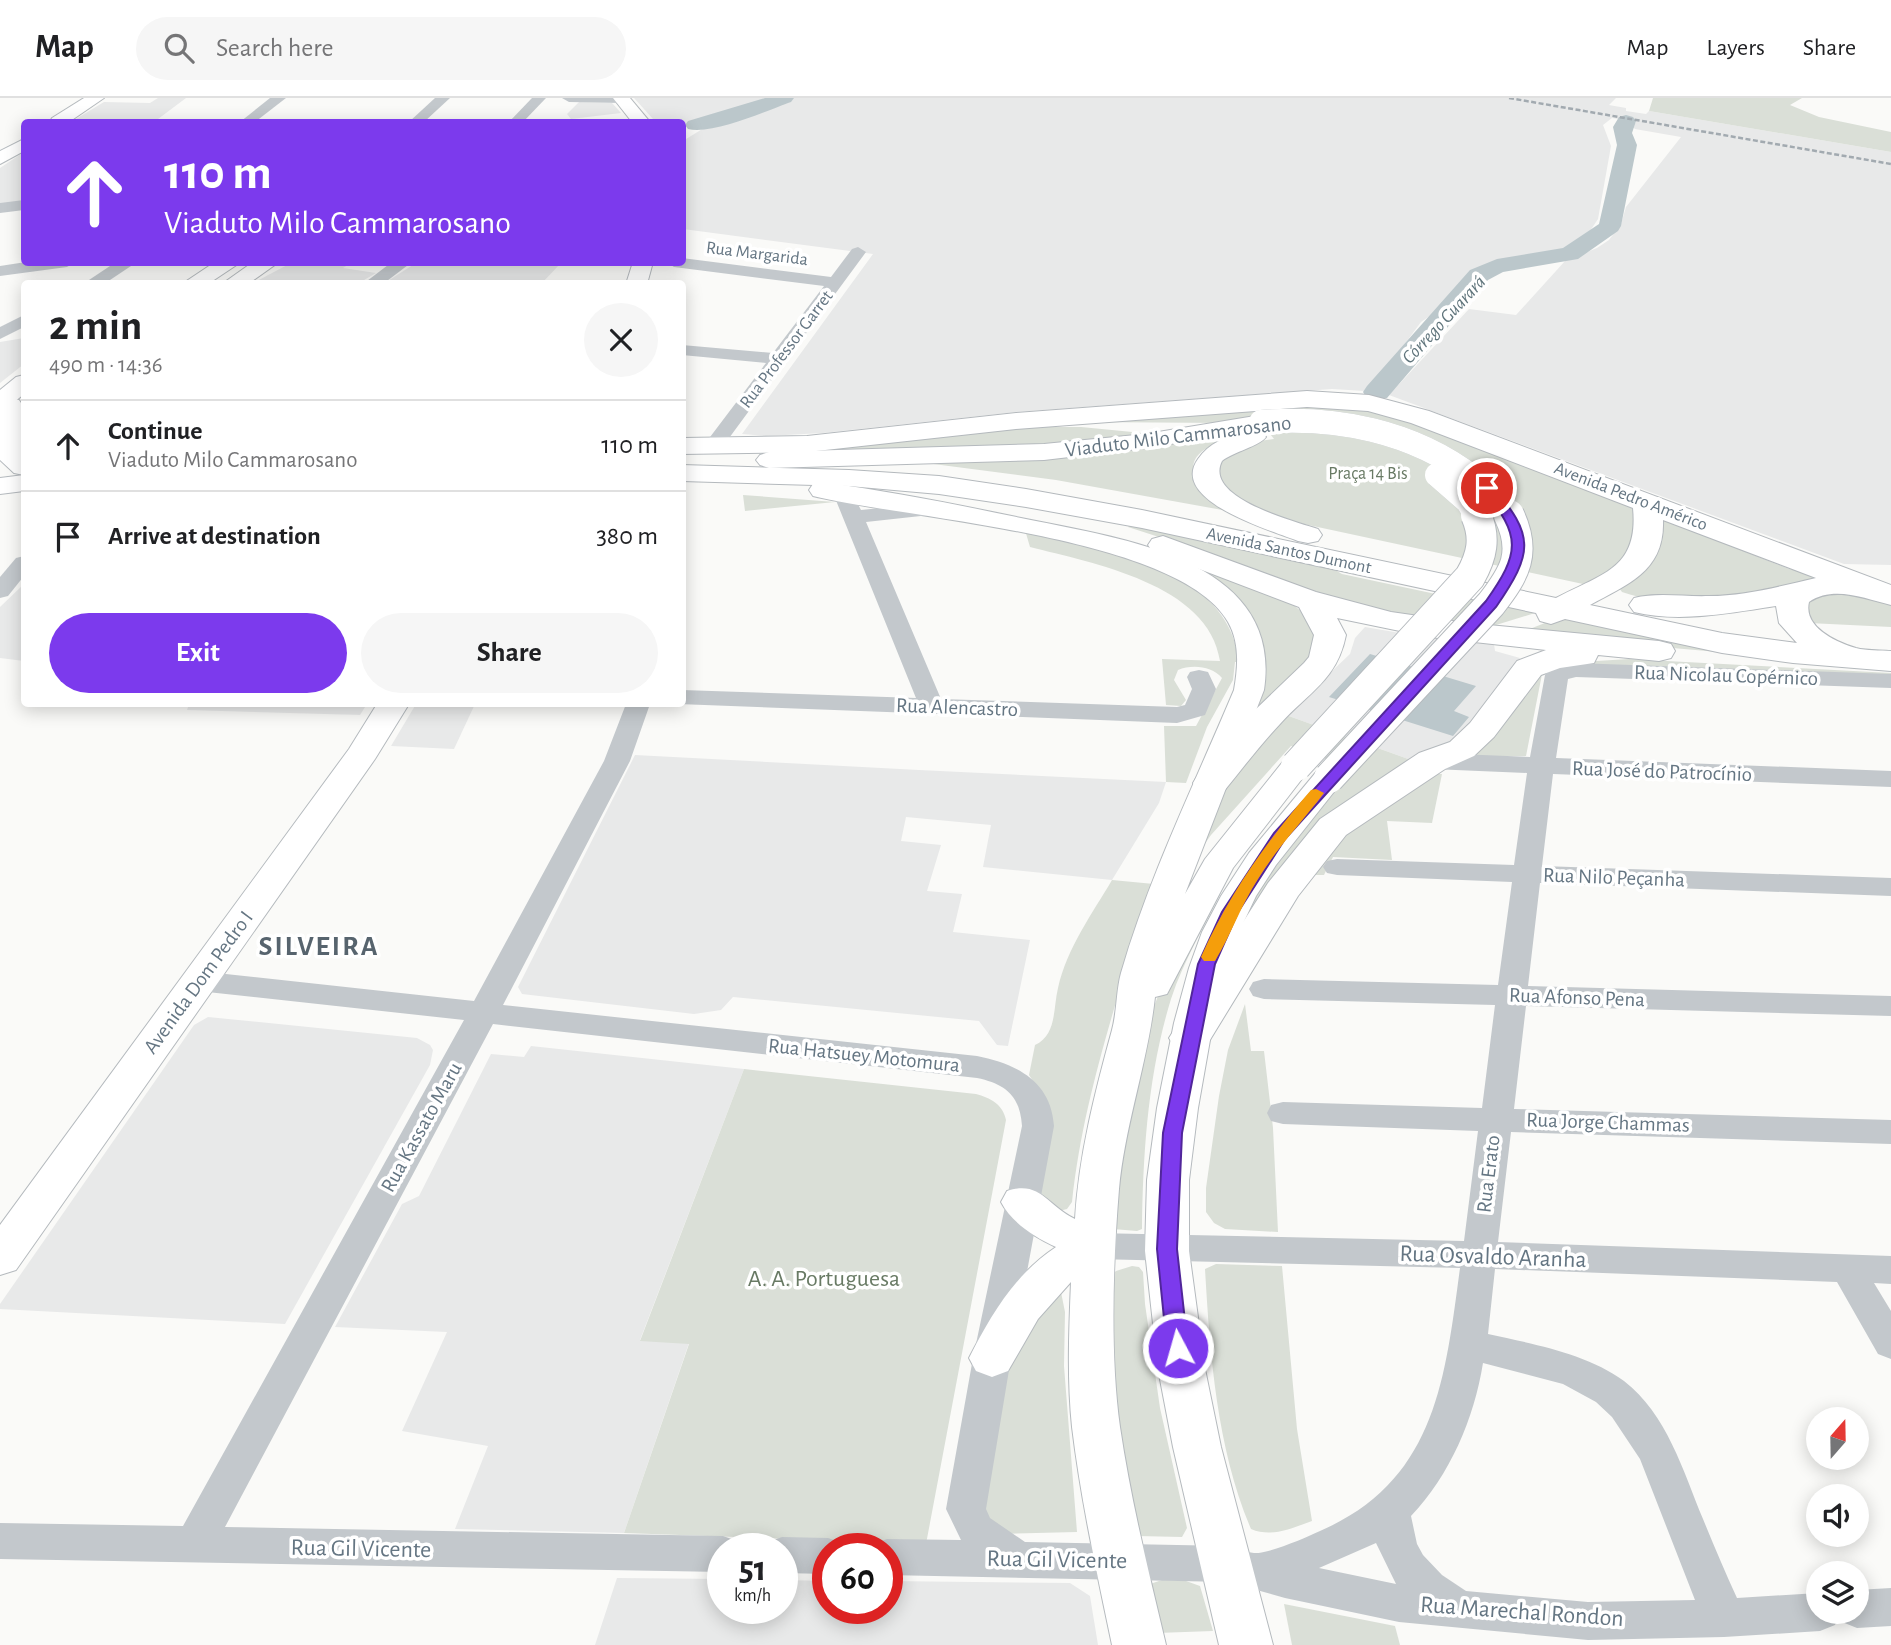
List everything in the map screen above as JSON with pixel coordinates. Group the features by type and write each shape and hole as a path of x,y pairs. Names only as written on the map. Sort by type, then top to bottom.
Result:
{"highway":[{"path":"13,458 7,421 14,398"},
{"name":"Avenida Pedro Américo","path":"972,426 1307,399 1369,403 1420,417 1880,592"},
{"path":"686,446 807,444 972,426 1041,424 1256,427"},
{"name":"Avenida Santos Dumont","path":"686,459 858,463 996,477 1153,503 1308,535 1576,601 1722,643 1793,653 1877,660"},
{"name":"Avenida Santos Dumont","path":"686,473 849,478 939,485 1130,516 1576,601 1645,606 1739,625 1891,637"},
{"path":"0,484 21,483"},
{"path":"686,485 888,493 955,500 1144,539"},
{"path":"1026,498 1223,565 1312,601 1378,619 1468,632 1661,652 1810,664 1877,660"},
{"path":"1468,632 1514,627 1539,620 1629,571 1641,558 1649,540 1647,502"},
{"path":"1201,581 1283,600 1312,601"},
{"path":"1645,606 1712,606 1834,586 1880,592"},
{"path":"1799,593 1791,609 1792,618 1802,632 1828,647 1877,660"},
{"path":"1211,783 1252,734 1316,670 1325,657 1330,635 1312,601"},
{"path":"1190,1038 1282,891 1333,827 1432,761 1462,749 1534,664 1577,656 1661,652"}],"main road":[{"path":"63,119 96,98"},
{"path":"622,99 639,119"},
{"path":"0,159 21,146"},
{"path":"199,280 224,266"},
{"path":"239,280 262,266"},
{"name":"Viaduto Milo Cammarosano","path":"769,460 1044,452 1301,420 1339,423 1378,431 1414,443 1445,458 1487,488 1507,511 1518,535 1519,548 1513,572 1491,604 1329,778 1279,836 1230,912 1206,964 1173,1133 1167,1249 1181,1372 1211,1512 1241,1568 1246,1645"},
{"name":"Viaduto Milo Cammarosano","path":"1133,1025 1196,901 1217,866 1296,766 1465,585 1479,565 1484,544 1480,523 1468,502 1448,483 1408,458 1367,442 1336,435 1256,427 1240,440 1217,450 1205,463 1206,479 1211,487 1238,508 1308,535"},
{"path":"833,492 940,508 1134,552 1166,562 1201,581 1237,614 1247,630 1253,656 1250,690 1157,918 1139,976 1133,1025 1105,1138 1098,1188 1091,1339 1092,1382 1096,1425 1139,1645"},
{"name":"Avenida Dom Pedro I","path":"0,1258 364,752 391,707"},
{"path":"1022,1202 1053,1227 1095,1246"},
{"path":"992,1358 1016,1314 1038,1285 1065,1261 1095,1246"}],"street":[{"path":"251,119 279,98"},
{"path":"419,119 443,98"},
{"path":"519,119 539,98"},
{"path":"569,98 622,99"},
{"path":"0,208 21,205"},
{"name":"Rua Professor Garret","path":"714,446 858,252"},
{"name":"Rua Margarida","path":"686,264 836,283"},
{"path":"0,271 37,266"},
{"path":"98,280 122,266"},
{"path":"377,280 398,266"},
{"path":"0,334 21,322"},
{"path":"686,350 779,359"},
{"path":"833,492 855,517 932,706"},
{"path":"855,517 940,508"},
{"path":"0,592 21,567"},
{"name":"Rua Nicolau Copérnico","path":"1561,672 1575,670 1891,681"},
{"name":"Rua Erato","path":"1241,1568 1338,1543 1390,1511 1408,1493 1435,1453 1449,1423 1463,1381 1541,766 1555,678 1561,672"},
{"name":"Rua Alencastro","path":"686,697 1177,715 1196,709 1204,689 1199,677"},
{"name":"Rua Kassato Maru","path":"194,1545 617,761 637,707"},
{"name":"Rua José do Patrocínio","path":"1432,761 1891,779"},
{"name":"Rua Nilo Peçanha","path":"1337,867 1891,887"},
{"name":"Rua Hatsuey Motomura","path":"198,981 998,1070 1024,1088 1031,1097 1038,1116 966,1509 975,1530 1015,1558"},
{"name":"Rua Afonso Pena","path":"1264,989 1891,1006"},
{"name":"Rua Jorge Chammas","path":"1283,1113 1891,1132"},
{"name":"Rua Osvaldo Aranha","path":"1095,1246 1478,1255 1891,1270"},
{"path":"1848,1269 1891,1344"},
{"path":"1468,1345 1548,1363 1571,1371 1612,1393 1631,1411 1657,1454 1724,1618"},
{"path":"1390,1511 1393,1539 1402,1559 1430,1591 1461,1609"},
{"name":"Rua Gil Vicente","path":"0,1541 707,1554"},
{"name":"Rua Gil Vicente","path":"903,1557 1121,1560 1241,1568"},
{"name":"Rua Marechal Rondon","path":"1241,1568 1327,1590 1387,1601 1588,1621 1806,1613"},
{"path":"1869,1608 1891,1607"}],"shaded area":[{"path":"158,98 186,98 158,119 76,119 104,102 150,103"},
{"path":"634,98 1616,98 1609,105 1626,108 1626,111 1646,114 1649,111 1891,152 1891,565 1844,564 1389,395 1469,309 1516,315 1565,261 1609,240 1621,224 1626,207 1681,137 1635,129 1632,126 1636,122 1612,118 1603,125 1611,146 1598,219 1584,240 1556,253 1509,260 1480,268 1452,292 1443,307 1421,322 1381,376 1365,391 1332,389 1016,412 823,433 766,436 742,434 873,254 686,229 686,139 707,126 686,123 686,119 653,119"},
{"path":"579,102 612,103 621,113 571,119 567,114"},
{"path":"21,154 21,202 0,204 0,168"},
{"path":"285,266 346,266 343,268 376,273 364,280 259,280"},
{"path":"411,266 558,266 545,280 389,280"},
{"path":"21,338 21,366 0,383 0,342"},
{"path":"21,587 21,661 0,658 0,607"},
{"path":"1365,627 1435,639 1494,644 1495,651 1520,658 1466,733 1455,741 1411,760 1286,715 1350,654 1355,638"},
{"path":"1370,654 1476,686 1454,711 1469,717 1453,736 1329,697"},
{"path":"188,707 365,707 360,715 187,710"},
{"path":"414,707 474,707 454,749 391,746"},
{"path":"635,755 1166,782 1159,803 1112,880 983,867 991,825 906,817 901,841 941,845 927,891 962,894 953,932 1030,940 1008,1046 997,1045 979,1021 733,997 721,1010 694,1014 522,994 518,987"},
{"path":"208,1017 417,1038 430,1045 433,1050 430,1065 285,1324 0,1309 0,1304 194,1025"},
{"path":"531,1046 744,1069 640,1340 689,1343 624,1533 455,1529 488,1446 402,1431 447,1332 335,1327 402,1204 419,1196 491,1054 524,1057"},
{"path":"617,1578 707,1579 707,1624 798,1624 798,1580 812,1581 812,1624 903,1624 903,1581 1070,1583 1090,1596 1098,1645 595,1645"}],"green space":[{"path":"1653,98 1802,98 1790,105 1819,117 1891,132 1891,152 1649,111"},
{"name":"Praça 14 Bis","path":"1305,403 1376,410 1635,507 1639,536 1609,573 1583,584 1285,520 1226,494 1213,462 1245,443 1274,439 1268,431 1212,445 1194,462 1194,474 1203,488 1228,511 1056,480 895,459 1011,457 1227,423 1082,422"},
{"path":"1017,427 1081,427 1153,434 1092,446 793,451"},
{"path":"743,495 835,502 745,511"},
{"path":"927,502 983,510 1092,533 1281,596 1298,608 1310,622 1313,648 1308,659 1254,715 1262,675 1212,582"},
{"path":"1659,517 1789,569 1805,571 1815,579 1744,595 1694,601 1645,598 1622,592 1619,588 1644,565 1656,549 1661,529"},
{"path":"1131,524 1328,566 1342,574 1445,596 1461,595 1535,613 1496,625 1463,625 1343,604 1196,549 1128,527"},
{"path":"1025,530 1089,545 1156,567 1187,583 1212,604 1230,630 1239,662 1235,662 1233,680 1207,727 1186,783 1166,782 1164,726 1196,726 1222,678 1202,667 1178,670 1174,680 1186,700 1181,706 1166,705 1162,659 1220,661 1211,635 1194,613 1171,595 1114,570 1030,547"},
{"path":"1840,591 1891,603 1891,627 1809,623 1803,608 1812,599"},
{"path":"1560,617 1718,652 1525,635 1522,632"},
{"path":"1629,659 1891,673 1891,676 1561,665 1542,674 1526,756 1472,756 1537,673 1564,663"},
{"path":"1286,715 1411,760 1252,907 1249,906 1284,852 1354,769 1291,746 1211,835 1189,866 1225,778"},
{"path":"1427,774 1442,774 1432,823 1387,821 1392,860 1333,857 1324,875 1307,875 1334,844"},
{"path":"1217,879 1226,882 1189,954 1176,984 1163,1027 1152,1084 1142,1229 1113,1229 1110,1218 1148,1021 1163,984"},
{"path":"1112,880 1154,884 1095,1077 1079,1150 1072,1202 1067,1209 1059,1211 1038,1200 1041,1093 1029,1075 1035,1045 1051,1028 1058,988 1067,959"},
{"path":"1245,1004 1251,1051 1264,1051 1273,1128 1278,1232 1225,1229 1214,1223 1206,1212 1206,1188 1219,1096 1228,1050"},
{"name":"A. A. Portuguesa","path":"744,1069 976,1094 995,1102 1002,1110 1006,1120 926,1544 903,1543 903,1533 812,1533 812,1540 798,1539 798,1533 707,1533 707,1536 624,1533 689,1344 640,1341"},
{"path":"1216,1264 1282,1266 1297,1429 1312,1521 1282,1531 1267,1533 1251,1529 1230,1467 1217,1402 1207,1302 1205,1269"},
{"path":"1132,1266 1139,1267 1143,1272 1160,1408 1187,1528 1182,1537 1137,1536 1112,1418 1110,1277 1116,1271"},
{"path":"1061,1292 1065,1312 1064,1366 1077,1532 1000,1534 982,1526 1004,1358"},
{"path":"1162,1580 1186,1581 1200,1586 1213,1631 1157,1633 1150,1584"},
{"path":"1284,1604 1395,1626 1400,1645 1292,1645"}],"waterway":[{"path":"695,125 784,98"},
{"name":"Córrego Guarará","path":"1377,392 1479,275 1497,266 1570,254 1610,226 1627,145 1622,133 1626,121"}],"railway":[{"path":"1509,98 1891,164"}],"slow traffic":[{"path":"1210,957 1230,912 1249,879 1279,836 1316,793"}],"district":[{"name":"SILVEIRA","path":"319,945"}],"route":[{"path":"1178,1348 1167,1249 1173,1133 1206,964 1230,912 1279,836 1329,778 1491,604 1506,584 1518,560 1518,535 1507,511 1487,488"}]}
